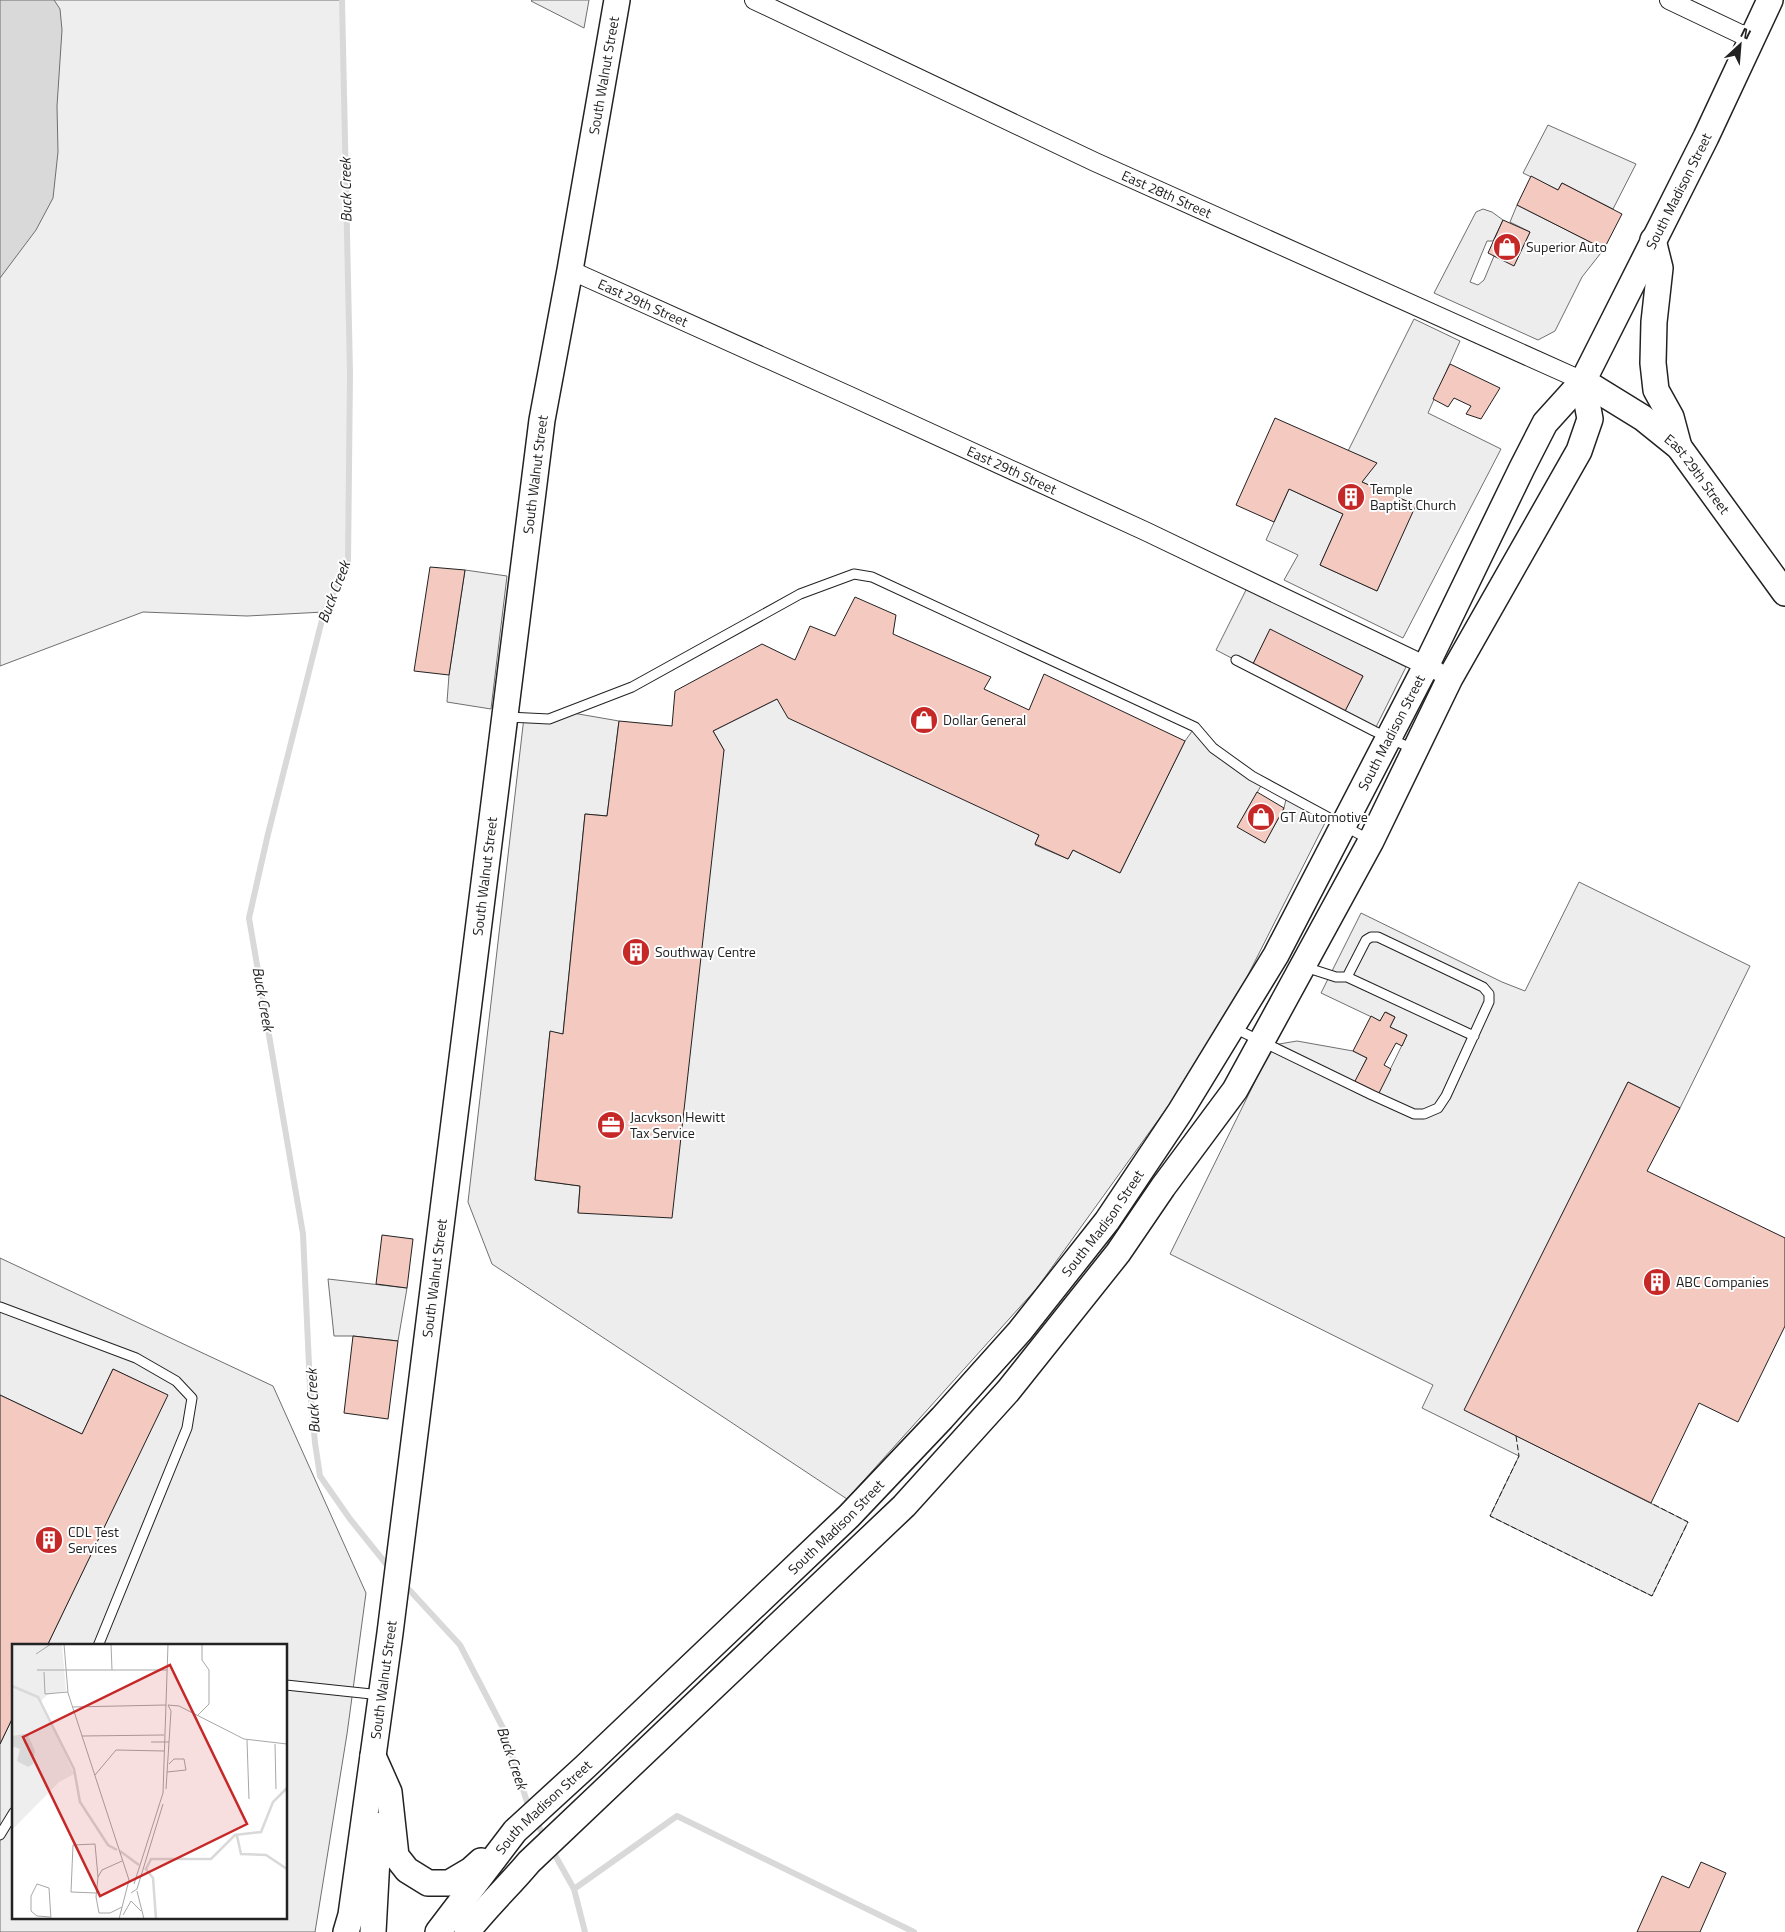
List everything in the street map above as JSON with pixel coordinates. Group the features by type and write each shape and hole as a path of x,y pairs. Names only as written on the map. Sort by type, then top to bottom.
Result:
{"main road":[{"name":"South Walnut Street","path":"346,1932 351,1915 395,1592 542,420 617,0"},
{"name":"South Madison Street","path":"438,1932 518,1828 849,1516 942,1418 1020,1331 1107,1221 1180,1112 1276,955 1426,666 1522,468 1546,423 1583,382 1706,137 1770,0"},
{"path":"1653,240 1660,268 1654,322 1653,363 1656,390 1670,417 1679,447"},
{"name":"South Madison Street","path":"467,1932 481,1914 538,1853 904,1506 1002,1398 1118,1253 1163,1187 1229,1099 1371,841 1450,678 1579,451 1590,419 1583,382"},
{"name":"East 29th Street","path":"1583,382 1643,418 1679,447 1785,593"},
{"name":"South Walnut Street","path":"372,1932 377,1858 373,1756"},
{"path":"373,1756 389,1792 396,1856 407,1870 428,1883 449,1884 471,1870 518,1828"}],"street":[{"name":"East 28th Street","path":"754,0 1095,162 1583,382"},
{"path":"1669,0 1751,38"},
{"name":"East 29th Street","path":"570,270 1127,523 1450,678"}],"lane":[{"path":"505,716 549,718 632,687 800,594 854,574 872,577 1195,727 1213,748 1252,776 1371,841"},
{"path":"1236,660 1415,750"},
{"path":"1232,1027 1372,1096 1414,1114 1424,1114 1438,1108 1446,1096 1474,1036 1489,1002 1489,994 1483,987 1378,936 1366,940 1347,977"},
{"path":"1302,966 1336,977 1347,977 1474,1036"},
{"path":"0,1307 136,1358 176,1381 192,1398 187,1428 99,1644"},
{"path":"288,1685 381,1695"},
{"path":"0,1835 12,1815"}],"shaded area":[{"path":"0,0 342,0 350,356 348,563 324,612 247,616 143,612 0,666"},
{"path":"0,0 54,0 60,9 62,30 57,106 58,152 53,198 36,230 0,278"},
{"path":"589,0 584,28 531,1"},
{"path":"1548,125 1636,164 1613,209 1562,183 1558,190 1523,173"},
{"path":"1517,205 1604,249 1582,277 1555,331 1538,340 1434,293 1476,212 1483,209 1492,212 1503,220 1493,241 1487,241 1470,282 1478,285 1484,280 1494,256 1514,265 1530,232 1510,222"},
{"path":"1414,319 1460,341 1428,413 1501,449 1403,638 1284,580 1298,555 1266,540 1289,489 1343,514 1320,565 1377,591 1415,506 1362,482 1376,463 1348,451"},
{"path":"465,570 507,576 491,709 447,702 449,675"},
{"path":"1247,588 1406,667 1374,731 1343,715 1363,676 1270,630 1251,668 1216,650"},
{"path":"777,699 1039,835 1035,845 1068,859 1073,850 1120,873 1185,741 1195,727 1263,782 1238,827 1265,842 1284,808 1287,795 1328,817 1247,977 1169,1105 1037,1288 847,1499 492,1264 468,1202 524,717 549,719 567,712 619,721 607,816 585,814 563,1034 550,1032 535,1180 580,1186 578,1212 724,750 713,731"},
{"path":"1579,882 1750,966 1680,1108 1628,1082 1465,1410 1688,1522 1652,1596 1490,1516 1519,1456 1422,1408 1433,1385 1170,1254 1273,1045 1297,1041 1353,1051 1367,1058 1355,1083 1378,1094 1407,1035 1390,1027 1395,1017 1386,1012 1380,1021 1321,993 1361,913 1502,982 1525,991"},
{"path":"0,1258 273,1386 366,1593 347,1734 315,1932 0,1932 0,1744 12,1719 12,1920 288,1920 288,1644 48,1644 167,1395 113,1369 82,1434 0,1395"},
{"path":"328,1279 407,1288 398,1341 334,1336"}],"building":[{"path":"1531,176 1558,190 1562,183 1622,214 1604,249 1517,205"},
{"name":"Superior Auto","path":"1503,220 1530,232 1514,266 1488,253"},
{"path":"1450,364 1500,388 1481,419 1466,414 1471,406 1454,398 1448,407 1433,399"},
{"name":"Temple Baptist Church","path":"1275,418 1377,463 1362,482 1416,505 1377,591 1320,565 1343,514 1289,489 1274,522 1236,505"},
{"path":"430,567 465,570 449,675 414,671"},
{"name":"Southway Centre","path":"855,597 896,615 893,634 991,677 984,689 1029,710 1044,674 1185,741 1120,873 1073,850 1068,859 1035,844 1039,835 788,718 777,699 713,731 724,750 672,1218 578,1213 580,1186 535,1180 550,1031 563,1034 585,814 607,816 619,721 672,726 675,691 762,644 795,660 810,626 835,636"},
{"path":"1270,629 1363,676 1343,715 1251,668"},
{"name":"GT Automotive","path":"1257,792 1284,808 1265,843 1237,827"},
{"path":"1385,1012 1395,1017 1390,1027 1407,1035 1402,1046 1396,1043 1384,1065 1391,1069 1378,1095 1354,1083 1367,1058 1353,1051 1371,1016 1380,1021"},
{"name":"ABC Companies","path":"1628,1082 1680,1108 1647,1171 1785,1238 1785,1326 1738,1422 1699,1403 1651,1503 1464,1410"},
{"path":"382,1235 413,1239 407,1288 376,1284"},
{"path":"353,1336 398,1341 388,1419 344,1413"},
{"name":"CDL Test Services","path":"113,1369 168,1395 48,1644 12,1644 12,1719 0,1744 0,1395 82,1434"},
{"path":"1701,1862 1726,1873 1700,1932 1637,1932 1662,1876 1689,1888"}],"waterway":[{"name":"Buck Creek","path":"342,0 350,373 348,563 324,612 268,834 249,918 303,1234 310,1387 320,1476 350,1519 391,1570"},
{"name":"Buck Creek","path":"403,1583 460,1645 503,1728 530,1811"},
{"path":"574,1889 677,1816 914,1932"},
{"name":"Buck Creek","path":"535,1820 546,1839"},
{"name":"Buck Creek","path":"551,1848 574,1889 585,1932"}],"fence":[{"path":"1516,1436 1519,1456 1490,1516 1652,1596 1688,1522 1651,1503"}],"place":[{"name":"Superior Auto","path":"1507,247"},
{"name":"Temple Baptist Church","path":"1351,497"},
{"name":"Dollar General","path":"924,720"},
{"name":"GT Automotive","path":"1261,817"},
{"name":"Southway Centre","path":"636,952"},
{"name":"Jacvkson Hewitt Tax Service","path":"611,1125"},
{"name":"ABC Companies","path":"1657,1282"},
{"name":"CDL Test Services","path":"49,1540"}]}
